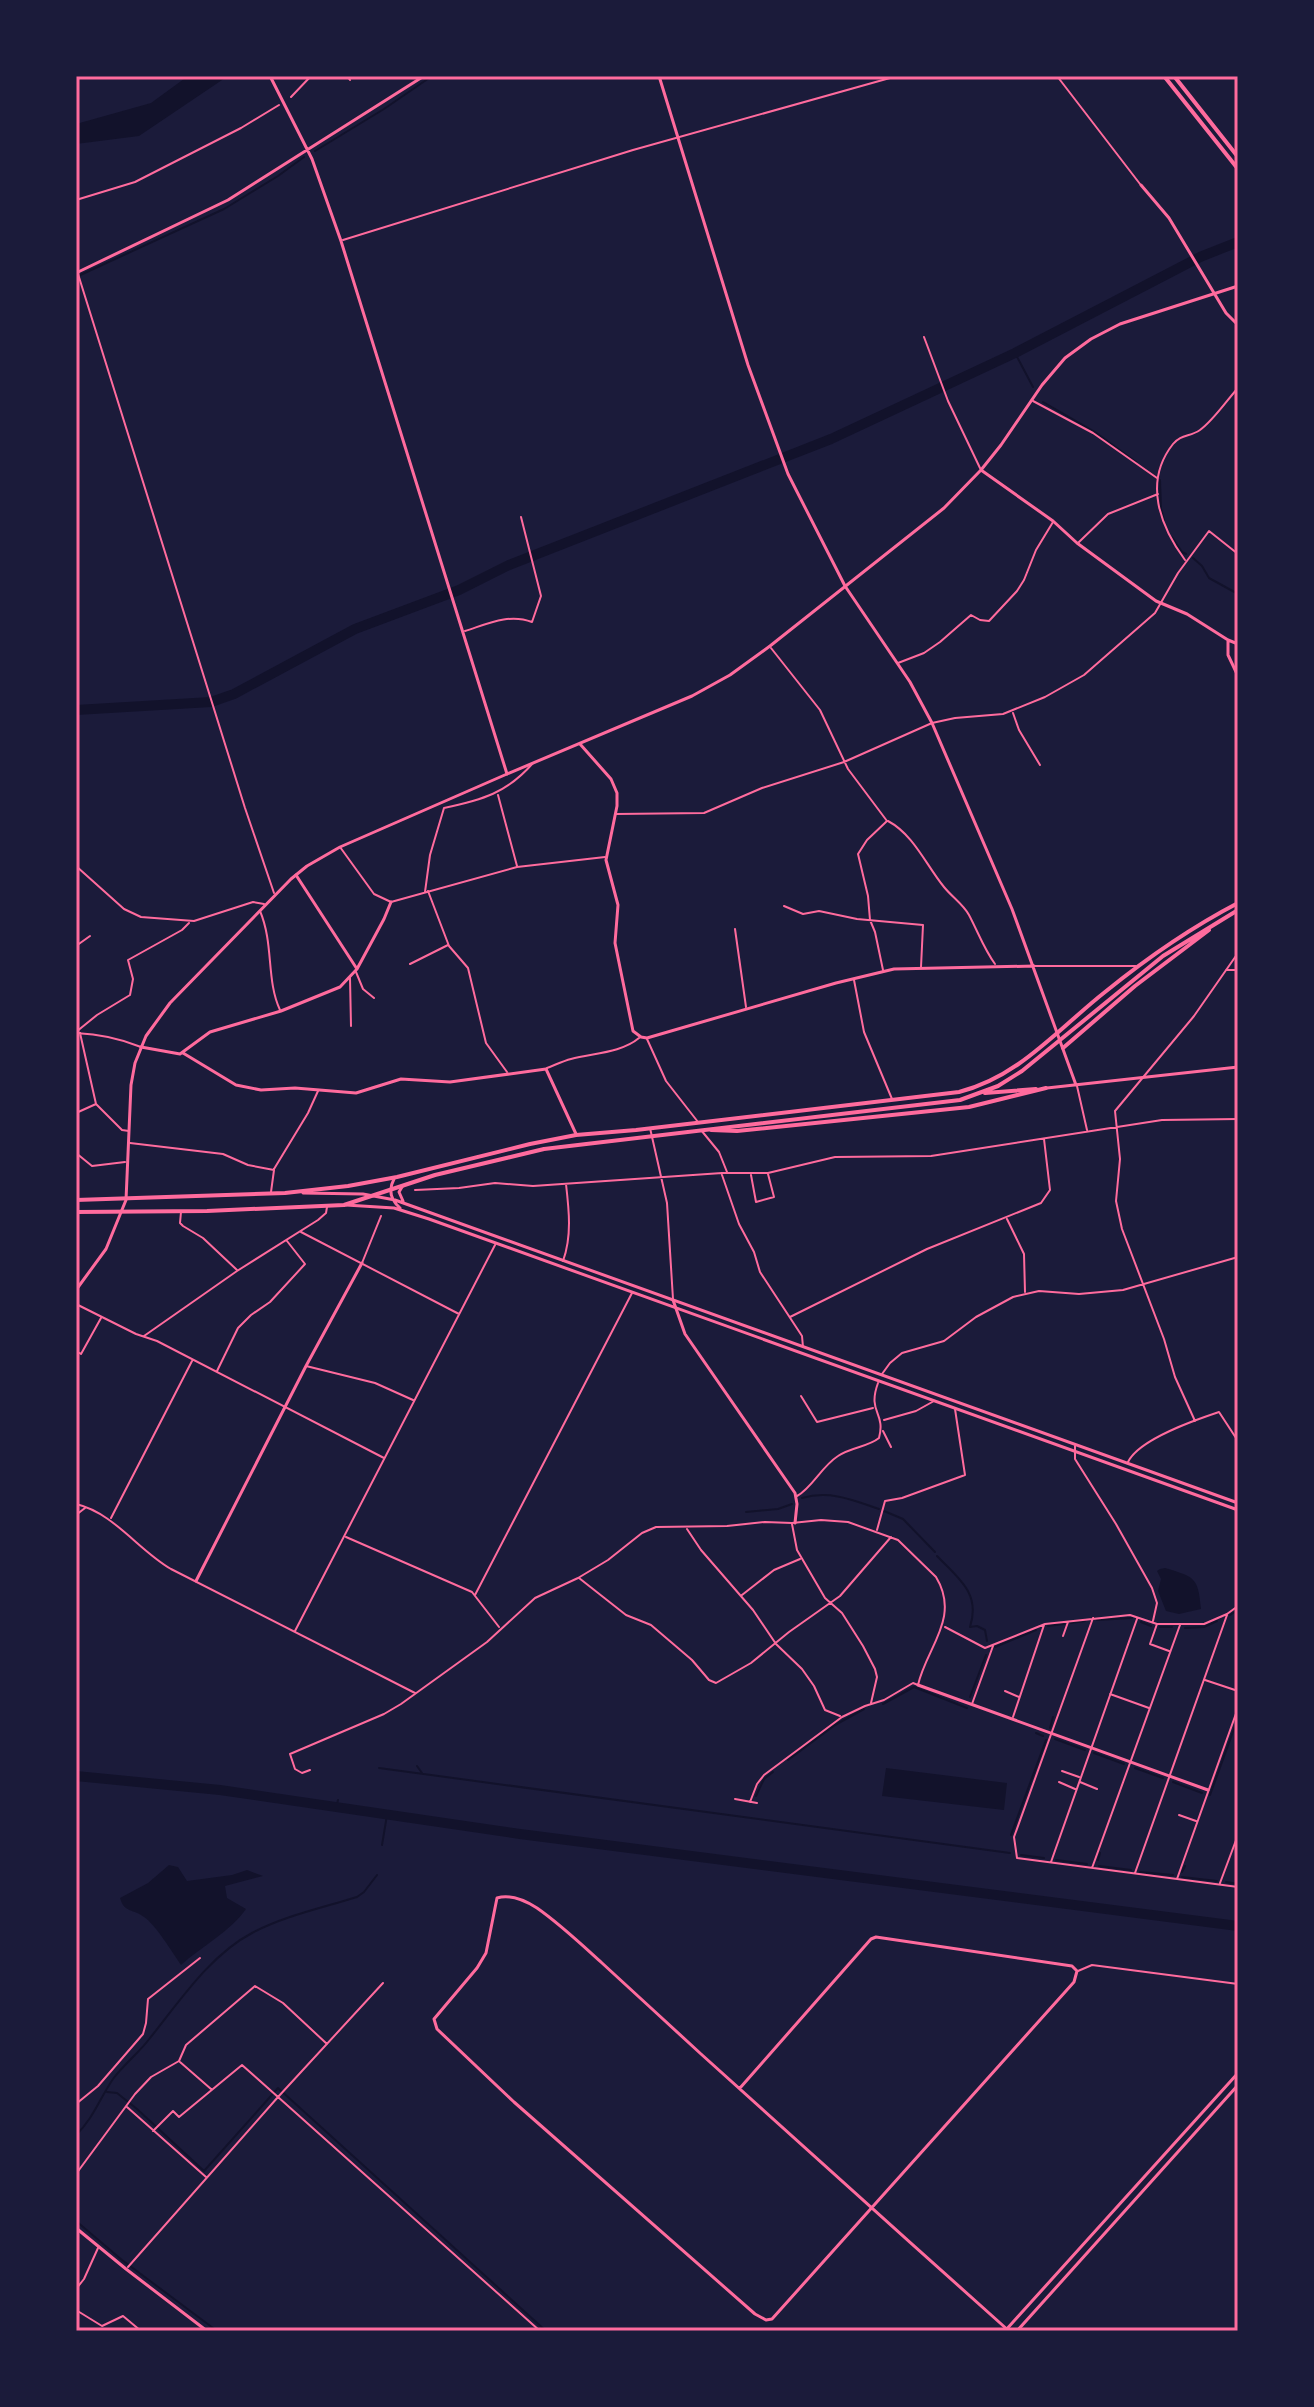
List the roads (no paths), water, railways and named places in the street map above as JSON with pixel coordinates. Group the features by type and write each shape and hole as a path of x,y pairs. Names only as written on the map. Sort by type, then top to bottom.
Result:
{"highway":[{"path":"1164,76 1238,169"},
{"path":"1174,76 1238,157"},
{"path":"938,1096 991,1082 1017,1066 1137,966 1187,931 1238,903"},
{"path":"76,1212 181,1212 344,1205 435,1175 544,1149 960,1100 998,1086 1022,1071 1163,956 1238,910"},
{"path":"1063,1048 1135,986 1223,918"},
{"path":"700,1129 737,1131 974,1106 1046,1088"},
{"path":"76,1200 271,1194 348,1186 576,1135 892,1100 1046,1088"},
{"path":"972,1094 977,1098 974,1106"},
{"path":"892,1100 887,1108 893,1114"}],"street":[{"path":"270,76 308,150 341,241 507,774"},
{"path":"291,97 311,76"},
{"path":"274,894 77,273 228,200 424,76"},
{"path":"659,76 748,365 788,474 845,586 898,663 932,723 1034,966 1076,1085 1087,1132"},
{"path":"341,241 678,138 897,76"},
{"path":"1057,76 1169,218 1226,313 1238,325"},
{"path":"76,200 135,182 279,105"},
{"path":"76,1290 100,1259 126,1200 133,1073 151,1027 274,894 296,875 340,847 711,687 770,646 944,508 981,470 1065,358 1103,331 1238,286"},
{"path":"924,337 948,401 981,470 1161,604 1187,614 1238,644"},
{"path":"1186,562 1164,527 1159,506 1158,479 1163,461 1173,444 1183,435 1200,430 1238,388"},
{"path":"1032,400 1093,433 1158,479"},
{"path":"1077,543 1108,514 1159,494"},
{"path":"464,632 502,619 532,622 541,596 521,517"},
{"path":"898,663 924,653 971,615 989,621 1017,591 1053,521"},
{"path":"616,814 704,813 762,788 844,762 932,723 1013,712 1084,675 1155,613 1209,531 1238,554"},
{"path":"1228,640 1228,655 1238,676"},
{"path":"770,646 820,710 844,762 887,821 911,841 943,886 966,910 980,941 998,968"},
{"path":"1013,712 1019,730 1040,765"},
{"path":"580,744 611,779 617,793 607,857 618,905 615,943 633,1031 641,1037 647,1038 883,971 1137,966"},
{"path":"444,808 497,793 519,780 534,763"},
{"path":"497,793 517,867"},
{"path":"443,802 444,808 430,855 426,892 448,944 468,968 486,1043 507,1073"},
{"path":"883,971 858,854 867,840 887,821"},
{"path":"340,847 374,894 391,902 517,867 607,857"},
{"path":"76,866 131,913 141,917 190,921 253,902 264,905"},
{"path":"296,875 356,970 363,989 374,998"},
{"path":"183,1053 210,1032 327,994 356,970 391,902"},
{"path":"784,906 803,914 819,911 842,917 923,925 921,968"},
{"path":"259,910 265,922 271,953 273,991 281,1011"},
{"path":"77,1033 97,1015 130,995 133,979 128,960 182,930 190,921"},
{"path":"735,929 746,1009"},
{"path":"76,946 90,936"},
{"path":"410,964 448,944"},
{"path":"1195,1421 1174,1376 1164,1339 1122,1229 1116,1201 1120,1159 1115,1111 1194,1016 1238,953"},
{"path":"1225,970 1238,970"},
{"path":"350,977 351,1026"},
{"path":"853,979 864,1032 892,1100"},
{"path":"77,1033 97,1034 141,1047 183,1053 236,1085 261,1090 356,1093 401,1079 450,1082 546,1069 633,1043 641,1037"},
{"path":"77,1033 96,1104 122,1130 129,1131"},
{"path":"647,1038 666,1081 698,1122"},
{"path":"1046,1088 1238,1067"},
{"path":"546,1069 576,1135"},
{"path":"271,1194 274,1170 318,1090"},
{"path":"76,1113 96,1104"},
{"path":"415,1190 495,1183 533,1186 722,1173 768,1173 835,1157 931,1156 1162,1120 1238,1119"},
{"path":"650,1128 667,1203 673,1300 685,1334 796,1497 794,1543 825,1598 842,1613 875,1669 877,1677 871,1705"},
{"path":"700,1129 719,1152 728,1174"},
{"path":"790,1317 927,1249 1041,1203 1048,1196 1050,1185 1044,1138"},
{"path":"129,1143 223,1154 248,1165 274,1170"},
{"path":"76,1153 92,1166 128,1161"},
{"path":"722,1173 739,1224 754,1252 760,1272 802,1336 803,1347"},
{"path":"751,1174 756,1202 774,1197 768,1173"},
{"path":"397,1177 391,1189 392,1199 403,1210"},
{"path":"563,1261 570,1216 566,1183"},
{"path":"404,1185 399,1192 405,1204"},
{"path":"285,1193 331,1192 392,1199 803,1347 935,1400 1238,1510"},
{"path":"344,1205 386,1206 403,1210 1238,1503"},
{"path":"143,1336 300,1232 324,1215 327,1206"},
{"path":"181,1212 180,1223 203,1238 237,1271"},
{"path":"196,1581 362,1263 381,1216"},
{"path":"1006,1217 1022,1245 1025,1293"},
{"path":"300,1232 460,1314"},
{"path":"216,1372 238,1328 270,1302 305,1264 286,1241"},
{"path":"295,1631 496,1243"},
{"path":"796,1497 805,1491 829,1462 842,1453 879,1438 882,1421 874,1408 874,1395 890,1363 902,1353 944,1341 976,1317 1025,1293 1123,1290 1238,1257"},
{"path":"475,1595 633,1292"},
{"path":"76,1304 157,1341 385,1459"},
{"path":"76,1351 81,1354 101,1318"},
{"path":"110,1520 193,1360"},
{"path":"306,1366 375,1383 414,1401"},
{"path":"801,1396 817,1422 874,1408"},
{"path":"882,1421 916,1411 935,1400"},
{"path":"877,1531 885,1501 902,1498 965,1475 954,1407"},
{"path":"1128,1463 1131,1456 1144,1445 1219,1412 1238,1441"},
{"path":"881,1429 891,1447"},
{"path":"1076,1445 1075,1459 1152,1588 1157,1603 1150,1644 1170,1651"},
{"path":"76,1504 110,1520 156,1560 415,1693"},
{"path":"76,1515 87,1507"},
{"path":"310,1770 298,1772 290,1754 384,1714 487,1642 535,1598 578,1578 647,1530 656,1527 833,1519 891,1537 904,1545 940,1584 944,1604 943,1626 918,1685"},
{"path":"686,1528 753,1610 776,1644 802,1669 825,1710 842,1717"},
{"path":"345,1536 475,1595 500,1628"},
{"path":"578,1578 626,1615 651,1625 692,1660 712,1682 719,1682 751,1663 840,1596 891,1537"},
{"path":"741,1596 764,1576 802,1559"},
{"path":"943,1626 981,1648 1045,1624 1130,1615 1155,1624 1204,1624 1238,1606"},
{"path":"1135,1874 1227,1614"},
{"path":"1050,1863 1138,1617"},
{"path":"1093,1618 1014,1837 1017,1858 1238,1887"},
{"path":"1063,1636 1068,1621"},
{"path":"1012,1719 1045,1624"},
{"path":"1092,1868 1180,1624"},
{"path":"972,1704 993,1645"},
{"path":"1204,1679 1238,1691"},
{"path":"750,1802 764,1775 842,1717 884,1700 913,1683 1208,1790"},
{"path":"1005,1691 1020,1697"},
{"path":"1110,1694 1150,1708"},
{"path":"1177,1879 1238,1708"},
{"path":"1062,1771 1097,1789"},
{"path":"1059,1782 1076,1790"},
{"path":"735,1799 757,1803"},
{"path":"1179,1815 1197,1821"},
{"path":"1220,1884 1238,1835"},
{"path":"1077,1971 1074,1982 872,2208 772,2319 766,2320 760,2318 514,2102 437,2029 434,2019 486,1953 497,1898 517,1898 535,1907 569,1933 872,2208 1007,2330 1238,2073"},
{"path":"740,2088 876,1937 1064,1963 1077,1971"},
{"path":"76,2104 98,2086 143,2034 148,1999 200,1958"},
{"path":"1077,1971 1092,1965 1238,1984"},
{"path":"126,2269 278,2096 383,1983"},
{"path":"76,2174 151,2077 179,2061 186,2045 255,1986 283,2003 327,2044"},
{"path":"179,2061 212,2090"},
{"path":"154,2131 173,2111 179,2117 242,2065 540,2331"},
{"path":"1017,2331 1238,2085"},
{"path":"127,2107 207,2178"},
{"path":"76,2228 207,2331"},
{"path":"76,2289 99,2247"},
{"path":"76,2310 102,2326 123,2316 141,2331"}],"waterway":[{"path":"315,151 432,76"},
{"path":"76,277 224,209 304,157"},
{"path":"76,710 211,702 234,694 355,629 831,439 1015,353 1200,257 1238,242"},
{"path":"1015,353 1033,387"},
{"path":"1043,402 1095,432 1136,462"},
{"path":"1160,480 1164,520"},
{"path":"1172,537 1186,554"},
{"path":"1193,558 1209,578 1238,594"},
{"path":"802,1498 832,1496 879,1509"},
{"path":"746,1512 778,1509 792,1504"},
{"path":"884,1511 903,1519 935,1552"},
{"path":"937,1556 966,1587 972,1605 970,1627 985,1630 987,1641"},
{"path":"1230,1615 1238,1610"},
{"path":"1097,1620 1132,1618"},
{"path":"1071,1623 1085,1621"},
{"path":"1185,1628 1204,1627 1217,1621"},
{"path":"1141,1622 1151,1626"},
{"path":"1048,1626 1064,1624"},
{"path":"1160,1627 1172,1627"},
{"path":"995,1647 1036,1630"},
{"path":"970,1697 986,1655"},
{"path":"883,1704 914,1687 967,1708"},
{"path":"788,1760 835,1725 864,1709"},
{"path":"1050,1728 1053,1717"},
{"path":"1210,1795 1238,1718"},
{"path":"1036,1733 1043,1736"},
{"path":"1055,1739 1085,1750"},
{"path":"1011,1835 1046,1740"},
{"path":"1094,1753 1124,1764"},
{"path":"417,1766 422,1773"},
{"path":"379,1768 1010,1853"},
{"path":"1135,1768 1163,1778"},
{"path":"756,1796 764,1779 773,1772"},
{"path":"76,1776 220,1790 520,1834 1238,1926"},
{"path":"1173,1782 1202,1793"},
{"path":"336,1808 338,1800"},
{"path":"382,1845 387,1815"},
{"path":"1098,1860 1100,1853"},
{"path":"1021,1855 1044,1858"},
{"path":"1056,1860 1087,1864"},
{"path":"1099,1866 1131,1870"},
{"path":"1182,1872 1185,1866"},
{"path":"1140,1872 1173,1875"},
{"path":"76,2135 117,2074 196,1980 222,1954 264,1927 357,1897 377,1875"},
{"path":"1182,1877 1217,1881"},
{"path":"1226,1882 1238,1884"},
{"path":"107,2092 117,2093 137,2109 204,2171 278,2088 546,2331"},
{"path":"76,2221 122,2260 217,2331"}]}
